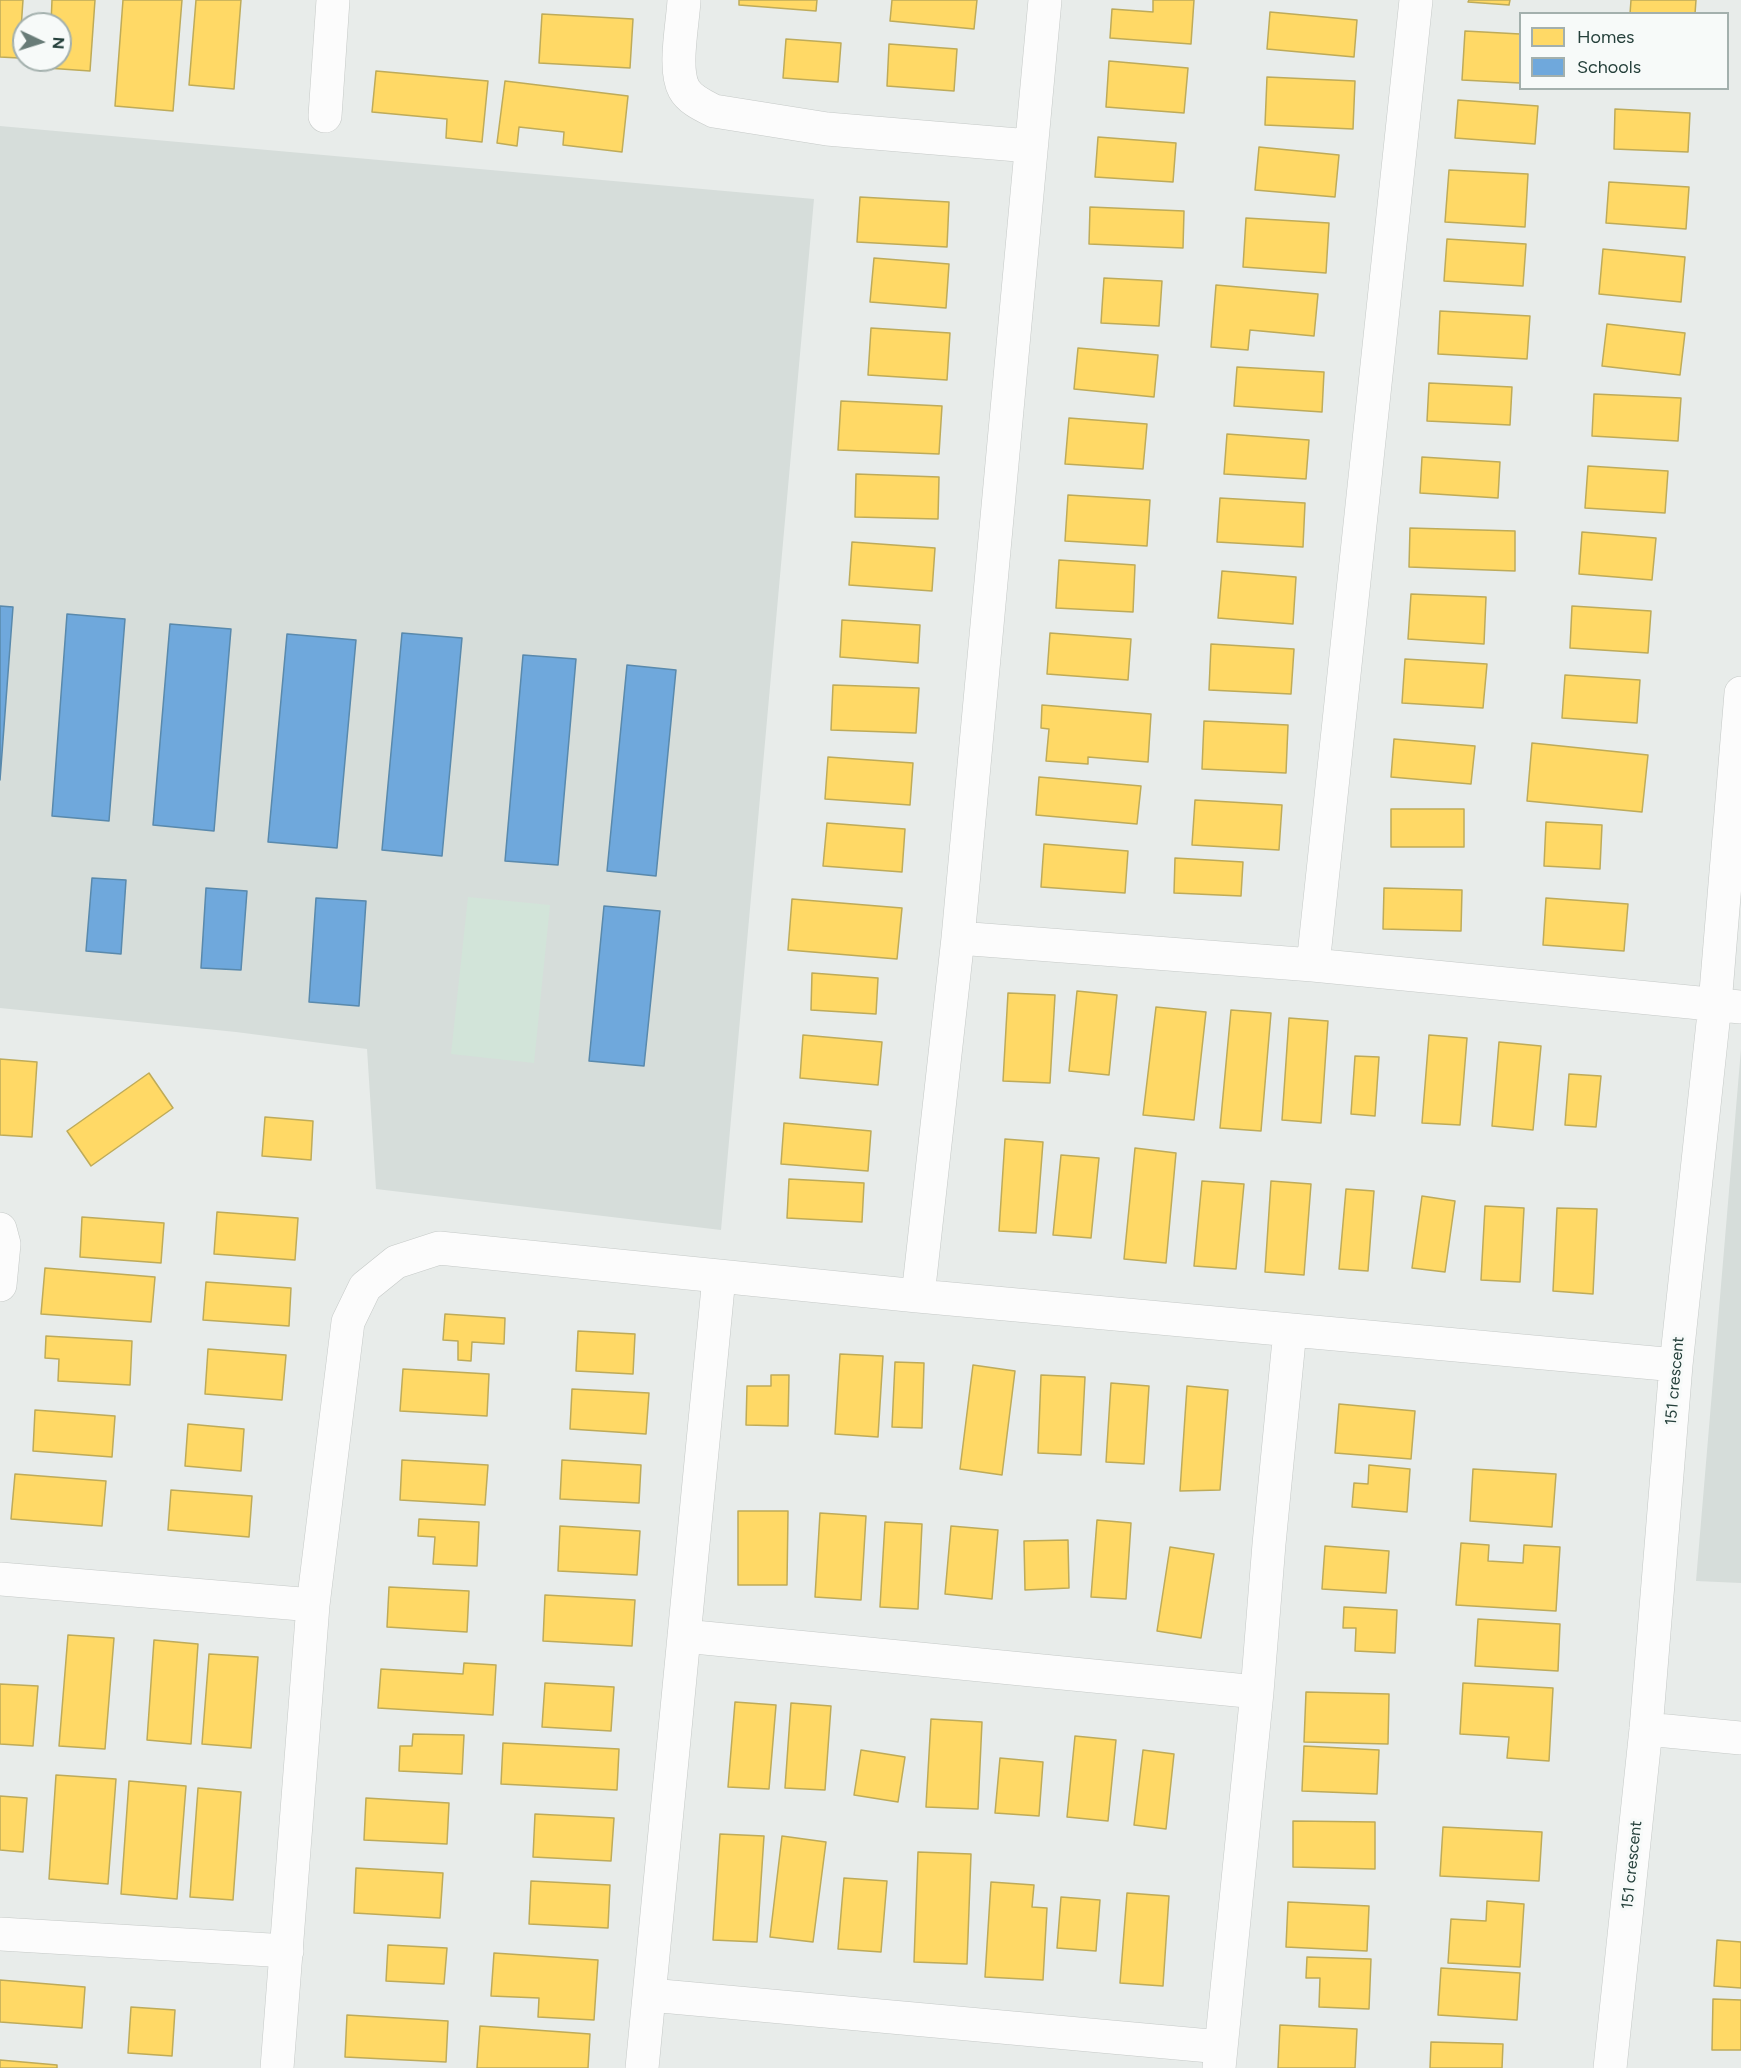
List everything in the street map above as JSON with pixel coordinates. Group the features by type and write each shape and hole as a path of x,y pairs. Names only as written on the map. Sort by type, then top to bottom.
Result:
{"street":[{"path":"325,116 333,0"},
{"path":"684,0 679,69 684,90 698,103 714,111 827,129 1030,146"},
{"path":"918,1296 958,938 1045,0"},
{"path":"1313,965 1416,0"},
{"name":"151 crescent","path":"1610,2068 1646,1729 1676,1365 1728,1006 1741,693"},
{"path":"958,938 1313,965 1728,1006"},
{"path":"0,1228 4,1244 0,1285"},
{"path":"277,2068 313,1605 348,1322 366,1287 396,1263 439,1248 918,1296 1676,1365"},
{"path":"642,2068 719,1277"},
{"path":"650,1995 1220,2058 1290,1330"},
{"path":"0,1579 313,1605"},
{"path":"684,1636 1257,1692"},
{"path":"1646,1729 1741,1738"},
{"path":"0,1934 287,1951"}],"shaded area":[{"path":"0,126 814,199 721,1230 376,1189 367,1049 236,1032 0,1008"},
{"path":"1741,1049 1741,1583 1696,1581"}],"green space":[{"path":"468,897 550,905 534,1063 451,1054"}],"building: Homes":[{"path":"0,0 23,0 22,12 12,12 12,58 0,57"},
{"path":"52,0 95,0 90,71 72,70 72,12 52,12"},
{"path":"123,0 182,0 173,111 115,106"},
{"path":"196,0 241,0 234,89 189,85"},
{"path":"739,0 817,0 816,11 739,5"},
{"path":"892,0 977,0 974,29 890,21"},
{"path":"1153,0 1194,0 1191,44 1110,38 1112,9 1153,12"},
{"path":"1469,0 1510,0 1509,5 1468,2"},
{"path":"1631,0 1696,0 1695,12 1630,12"},
{"path":"1270,12 1357,20 1354,57 1267,49"},
{"path":"542,14 633,19 630,68 539,63"},
{"path":"1465,31 1519,34 1519,83 1462,80"},
{"path":"786,39 841,43 838,82 783,78"},
{"path":"889,44 957,49 954,91 887,86"},
{"path":"1109,61 1188,68 1184,113 1106,107"},
{"path":"376,71 488,81 482,142 446,138 447,119 372,112"},
{"path":"1267,77 1355,81 1353,129 1265,125"},
{"path":"505,81 628,96 622,152 563,145 564,132 519,127 517,146 497,143"},
{"path":"1458,100 1538,106 1535,144 1455,138"},
{"path":"1615,109 1690,113 1688,152 1614,149"},
{"path":"1098,137 1176,143 1173,182 1095,177"},
{"path":"1259,147 1339,155 1335,197 1255,190"},
{"path":"1449,170 1528,174 1525,227 1445,222"},
{"path":"1609,182 1689,187 1686,229 1606,223"},
{"path":"860,197 949,202 947,247 857,242"},
{"path":"1090,207 1184,211 1183,248 1089,244"},
{"path":"1246,218 1329,223 1326,273 1243,267"},
{"path":"1447,239 1526,244 1523,286 1444,281"},
{"path":"1603,249 1685,257 1681,302 1599,294"},
{"path":"874,258 949,264 946,308 870,302"},
{"path":"1104,278 1162,281 1159,326 1101,323"},
{"path":"1216,285 1318,294 1314,336 1250,330 1248,350 1211,347"},
{"path":"1440,311 1530,316 1527,359 1438,354"},
{"path":"1607,324 1685,333 1680,375 1602,366"},
{"path":"871,328 950,333 947,380 868,375"},
{"path":"1078,348 1158,355 1154,397 1074,389"},
{"path":"1237,367 1324,372 1322,412 1234,406"},
{"path":"1429,383 1512,387 1510,425 1427,421"},
{"path":"1594,394 1681,398 1678,441 1592,436"},
{"path":"841,401 942,406 939,454 838,450"},
{"path":"1069,418 1147,424 1143,469 1065,464"},
{"path":"1227,434 1309,440 1306,479 1224,474"},
{"path":"1422,457 1500,462 1498,498 1420,493"},
{"path":"1588,466 1668,471 1665,513 1585,508"},
{"path":"856,474 939,477 938,519 855,517"},
{"path":"1068,495 1150,500 1147,546 1065,541"},
{"path":"1220,498 1305,503 1303,547 1217,542"},
{"path":"1410,528 1515,531 1515,571 1409,567"},
{"path":"1582,532 1656,538 1652,580 1579,574"},
{"path":"852,542 935,548 932,591 849,585"},
{"path":"1059,560 1135,565 1133,612 1056,608"},
{"path":"1222,571 1296,577 1293,624 1218,618"},
{"path":"1411,594 1486,597 1484,644 1408,639"},
{"path":"1572,606 1651,611 1648,653 1570,648"},
{"path":"842,620 920,625 918,663 840,657"},
{"path":"1050,633 1131,639 1128,680 1047,674"},
{"path":"1211,644 1294,649 1291,694 1209,690"},
{"path":"1405,659 1487,664 1483,708 1402,703"},
{"path":"1565,675 1640,680 1637,723 1562,718"},
{"path":"833,685 919,688 916,733 831,730"},
{"path":"1042,705 1151,714 1148,762 1088,757 1088,764 1046,761 1049,729 1041,728"},
{"path":"1204,721 1288,725 1286,773 1202,769"},
{"path":"1394,739 1475,746 1471,784 1391,777"},
{"path":"1532,743 1648,755 1642,812 1527,801"},
{"path":"828,757 913,763 910,805 825,799"},
{"path":"1039,777 1141,786 1137,824 1036,815"},
{"path":"1195,800 1282,805 1279,850 1192,845"},
{"path":"1391,809 1464,809 1464,847 1391,847"},
{"path":"1546,822 1602,825 1600,869 1544,866"},
{"path":"827,823 905,829 902,872 823,866"},
{"path":"1044,844 1128,851 1125,893 1041,887"},
{"path":"1175,858 1243,862 1241,896 1174,893"},
{"path":"1384,888 1462,890 1461,931 1383,929"},
{"path":"1546,898 1628,904 1624,951 1543,945"},
{"path":"792,899 902,908 897,959 788,950"},
{"path":"812,973 878,978 876,1014 811,1010"},
{"path":"1077,991 1117,995 1109,1075 1069,1071"},
{"path":"1008,993 1055,995 1050,1083 1003,1081"},
{"path":"1156,1007 1206,1012 1194,1120 1143,1115"},
{"path":"1231,1010 1271,1013 1261,1131 1220,1128"},
{"path":"1289,1018 1328,1021 1321,1123 1282,1120"},
{"path":"803,1035 882,1042 878,1085 800,1078"},
{"path":"1429,1035 1467,1038 1460,1125 1422,1123"},
{"path":"1499,1042 1541,1046 1533,1130 1492,1126"},
{"path":"1355,1056 1379,1057 1375,1116 1351,1114"},
{"path":"0,1059 37,1062 32,1137 0,1135"},
{"path":"149,1073 173,1108 91,1166 67,1131"},
{"path":"1569,1074 1601,1076 1596,1127 1565,1125"},
{"path":"265,1117 313,1121 311,1160 262,1156"},
{"path":"784,1123 871,1131 868,1171 781,1164"},
{"path":"1005,1139 1043,1142 1036,1233 999,1231"},
{"path":"1135,1148 1176,1153 1166,1263 1124,1259"},
{"path":"1061,1155 1099,1158 1091,1238 1053,1235"},
{"path":"789,1179 864,1183 862,1222 787,1218"},
{"path":"1202,1181 1244,1184 1236,1269 1194,1266"},
{"path":"1271,1181 1311,1184 1304,1275 1265,1272"},
{"path":"1346,1189 1374,1191 1368,1271 1339,1269"},
{"path":"1422,1196 1455,1201 1445,1272 1412,1268"},
{"path":"1485,1206 1524,1208 1520,1282 1481,1280"},
{"path":"1557,1208 1597,1209 1593,1294 1553,1291"},
{"path":"217,1212 298,1218 295,1260 214,1254"},
{"path":"82,1217 164,1223 161,1263 80,1257"},
{"path":"45,1268 155,1277 151,1322 41,1314"},
{"path":"206,1282 291,1288 289,1326 203,1320"},
{"path":"445,1314 505,1318 504,1344 472,1342 471,1361 458,1360 458,1341 443,1340"},
{"path":"578,1331 635,1334 633,1374 576,1371"},
{"path":"46,1336 132,1341 130,1385 58,1381 59,1359 45,1358"},
{"path":"208,1349 286,1355 282,1400 205,1394"},
{"path":"840,1354 883,1356 878,1437 835,1434"},
{"path":"895,1362 924,1363 922,1428 892,1427"},
{"path":"973,1365 1015,1371 1002,1475 960,1469"},
{"path":"403,1369 489,1374 487,1416 400,1411"},
{"path":"771,1375 789,1375 788,1426 746,1425 747,1386 771,1386"},
{"path":"1041,1375 1085,1377 1081,1455 1038,1453"},
{"path":"1111,1383 1149,1386 1144,1464 1106,1462"},
{"path":"1187,1386 1228,1390 1220,1490 1180,1491"},
{"path":"572,1389 649,1393 646,1434 570,1429"},
{"path":"1339,1404 1415,1411 1411,1459 1335,1453"},
{"path":"35,1410 115,1416 112,1457 33,1451"},
{"path":"188,1424 244,1429 241,1471 185,1466"},
{"path":"402,1460 488,1465 485,1505 400,1500"},
{"path":"562,1460 641,1465 639,1503 560,1499"},
{"path":"1369,1465 1410,1469 1407,1512 1352,1507 1354,1483 1368,1484"},
{"path":"1473,1469 1556,1474 1552,1527 1470,1521"},
{"path":"15,1474 106,1481 102,1526 11,1519"},
{"path":"171,1490 252,1496 249,1537 168,1530"},
{"path":"738,1511 788,1511 787,1585 738,1585"},
{"path":"820,1513 866,1516 861,1600 815,1597"},
{"path":"419,1519 479,1522 477,1566 433,1564 435,1537 418,1536"},
{"path":"1097,1520 1131,1523 1126,1599 1091,1597"},
{"path":"885,1522 922,1524 918,1609 880,1607"},
{"path":"560,1526 640,1531 637,1575 558,1571"},
{"path":"951,1526 998,1530 992,1599 945,1594"},
{"path":"1068,1540 1069,1588 1025,1590 1024,1541"},
{"path":"1461,1543 1489,1545 1488,1561 1523,1563 1524,1545 1560,1547 1556,1611 1456,1605"},
{"path":"1325,1546 1389,1551 1386,1593 1322,1589"},
{"path":"1170,1547 1214,1554 1201,1638 1157,1631"},
{"path":"389,1587 469,1591 467,1632 387,1627"},
{"path":"545,1595 635,1600 632,1646 543,1641"},
{"path":"1344,1607 1397,1610 1395,1653 1355,1651 1356,1628 1343,1628"},
{"path":"1478,1619 1560,1624 1558,1671 1475,1666"},
{"path":"68,1635 114,1638 105,1749 59,1746"},
{"path":"154,1640 198,1644 191,1744 147,1740"},
{"path":"209,1654 258,1657 251,1748 202,1744"},
{"path":"464,1663 496,1665 493,1715 378,1708 381,1669 463,1674"},
{"path":"545,1683 614,1687 611,1731 542,1727"},
{"path":"1463,1683 1553,1688 1549,1761 1507,1758 1509,1737 1460,1734"},
{"path":"0,1684 38,1686 33,1746 0,1744"},
{"path":"1306,1692 1389,1694 1388,1744 1304,1742"},
{"path":"735,1702 776,1705 769,1789 728,1787"},
{"path":"791,1703 831,1706 825,1790 785,1788"},
{"path":"931,1719 982,1722 978,1809 926,1807"},
{"path":"413,1734 464,1735 462,1774 399,1771 400,1746 412,1746"},
{"path":"1075,1736 1116,1740 1108,1821 1067,1817"},
{"path":"503,1743 619,1749 617,1790 501,1784"},
{"path":"1304,1746 1379,1750 1377,1794 1302,1791"},
{"path":"861,1750 905,1757 898,1802 854,1795"},
{"path":"1143,1750 1174,1754 1166,1829 1134,1825"},
{"path":"1000,1758 1043,1762 1039,1816 995,1813"},
{"path":"56,1775 116,1779 108,1884 49,1879"},
{"path":"129,1781 186,1786 177,1899 121,1894"},
{"path":"198,1788 241,1792 233,1900 190,1897"},
{"path":"0,1796 27,1798 23,1852 0,1850"},
{"path":"366,1798 449,1803 447,1844 364,1840"},
{"path":"535,1814 614,1818 611,1861 533,1857"},
{"path":"1293,1821 1375,1822 1375,1869 1293,1867"},
{"path":"1443,1827 1542,1832 1539,1881 1440,1876"},
{"path":"720,1834 764,1836 757,1942 713,1940"},
{"path":"782,1836 826,1842 813,1942 770,1937"},
{"path":"918,1852 971,1854 967,1964 914,1962"},
{"path":"356,1868 443,1873 440,1918 354,1913"},
{"path":"844,1878 887,1881 881,1952 838,1949"},
{"path":"531,1881 610,1885 608,1928 529,1924"},
{"path":"991,1882 1034,1885 1032,1907 1047,1908 1043,1980 985,1977"},
{"path":"1127,1893 1169,1896 1163,1986 1120,1983"},
{"path":"1061,1897 1100,1900 1096,1951 1057,1948"},
{"path":"1487,1901 1524,1904 1520,1967 1448,1963 1451,1919 1486,1921"},
{"path":"1288,1902 1369,1906 1367,1951 1286,1947"},
{"path":"1717,1940 1741,1942 1741,1988 1714,1986"},
{"path":"388,1945 447,1948 444,1984 386,1981"},
{"path":"494,1953 598,1960 594,2020 538,2017 539,1998 491,1996"},
{"path":"1307,1957 1371,1959 1369,2009 1319,2007 1320,1978 1306,1978"},
{"path":"1441,1968 1520,1973 1517,2020 1438,2015"},
{"path":"0,1980 85,1987 82,2028 0,2022"},
{"path":"1713,1999 1741,2000 1741,2050 1712,2050"},
{"path":"131,2007 175,2010 172,2056 128,2053"},
{"path":"347,2015 448,2021 446,2062 345,2057"},
{"path":"1280,2025 1357,2029 1355,2068 1278,2068"},
{"path":"480,2026 590,2034 588,2068 477,2068"},
{"path":"1431,2042 1503,2044 1502,2068 1430,2068"},
{"path":"0,2060 57,2065 57,2068 0,2068"}],"building: Schools":[{"path":"0,606 13,607 0,780"},
{"path":"67,614 125,619 109,821 52,816"},
{"path":"170,624 231,629 214,831 153,825"},
{"path":"402,633 462,638 442,856 382,850"},
{"path":"287,634 356,640 337,848 268,842"},
{"path":"523,655 576,659 558,865 505,861"},
{"path":"627,665 676,670 656,876 607,871"},
{"path":"92,878 126,880 121,954 86,951"},
{"path":"206,888 247,891 241,970 201,968"},
{"path":"316,898 366,901 359,1006 309,1002"},
{"path":"604,906 660,911 644,1066 589,1061"}]}
